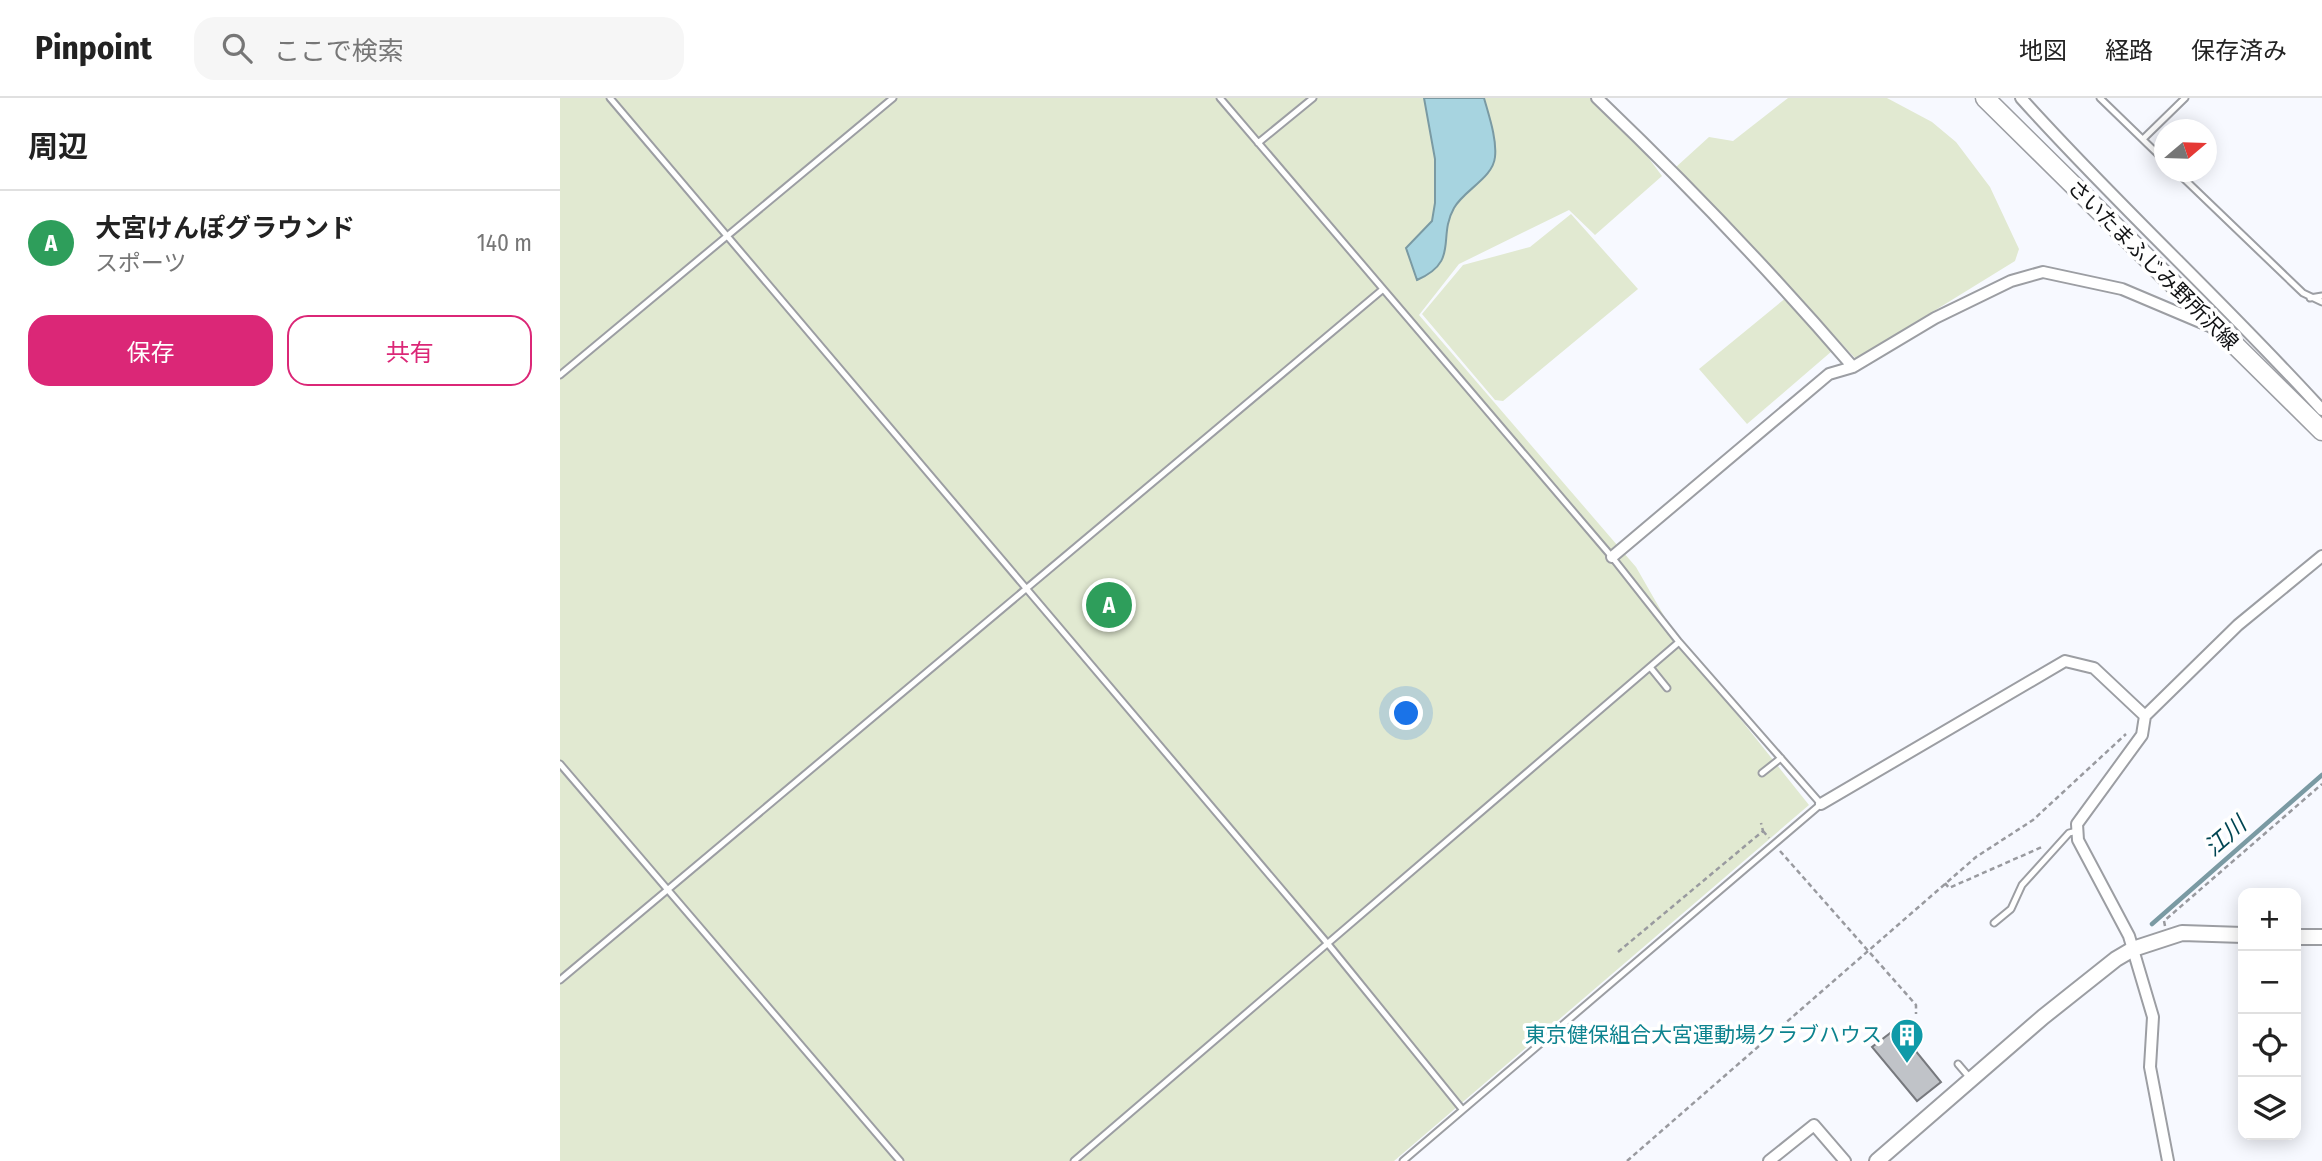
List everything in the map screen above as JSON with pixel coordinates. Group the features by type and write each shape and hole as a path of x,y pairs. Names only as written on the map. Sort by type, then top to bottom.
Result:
{"main road":[{"name":"さいたまふじみ野所沢線","path":"1985,98 2322,431"}],"street":[{"path":"1597,98 1670,168 1775,278 1853,367"},
{"path":"2021,98 2098,183 2245,325 2322,410"},
{"path":"1612,557 1829,374 1853,367 1935,318 2011,281 2043,272 2122,289 2217,330"},
{"path":"2168,1161 2150,1067 2153,1017 2133,949 2078,840 2077,824 2142,735 2145,716 2238,625 2322,555"},
{"path":"1821,804 2065,661 2094,668 2145,716"},
{"path":"1877,1161 2063,1001 2133,949 2182,933 2238,935"},
{"path":"2301,937 2322,937"},
{"path":"1769,1161 1814,1125 1845,1161"}],"lane":[{"path":"610,98 1328,944 1462,1109"},
{"path":"560,375 893,98"},
{"path":"1220,98 1612,557 1679,642 1821,804 1403,1161"},
{"path":"1258,143 1313,98"},
{"path":"2100,98 2154,150"},
{"path":"2143,139 2185,98"},
{"path":"2188,182 2310,298 2322,302"},
{"path":"560,980 1027,591 1382,290"},
{"path":"2310,298 2322,296"},
{"path":"1074,1161 1679,642"},
{"path":"1650,667 1667,688"},
{"path":"1762,774 1780,758"},
{"path":"560,764 900,1161"},
{"path":"1994,923 2011,909 2022,886 2069,833 2077,831"},
{"path":"1958,1064 1972,1080"}],"path":[{"path":"1627,1161 1945,883 1990,846 2033,820 2126,734"},
{"path":"2165,937 2164,921 2322,784"},
{"path":"1618,952 1763,831 1761,823"},
{"path":"1945,883 1949,888 2054,842 2058,846"},
{"path":"1774,844 1916,1005 1916,1014"}],"green space":[{"path":"560,98 1604,98 1662,176 1595,235 1569,210 1459,264 1419,315 1636,567 1679,642 1809,805 1394,1161 560,1161"},
{"path":"1788,98 1887,98 1932,122 1956,142 1990,187 2019,249 2015,261 1856,359 1676,167 1709,137 1733,141"},
{"path":"1571,214 1638,289 1503,401 1495,400 1422,314 1463,265 1530,247"},
{"path":"1787,297 1832,351 1747,424 1699,369"}],"water":[{"path":"1424,98 1484,98 1495,143 1495,157 1484,178 1464,195 1454,208 1439,265 1417,280 1406,248 1432,221 1435,203 1435,159"}],"building":[{"name":"東京健保組合大宮運動場クラブハウス","path":"1897,1028 1941,1082 1917,1101 1872,1047"}],"waterway":[{"name":"江川","path":"2152,924 2322,775"}],"place":[{"name":"大宮けんぽグラウンド","path":"1109,605"},
{"name":"東京健保組合大宮運動場クラブハウス","path":"1907,1065"}]}
